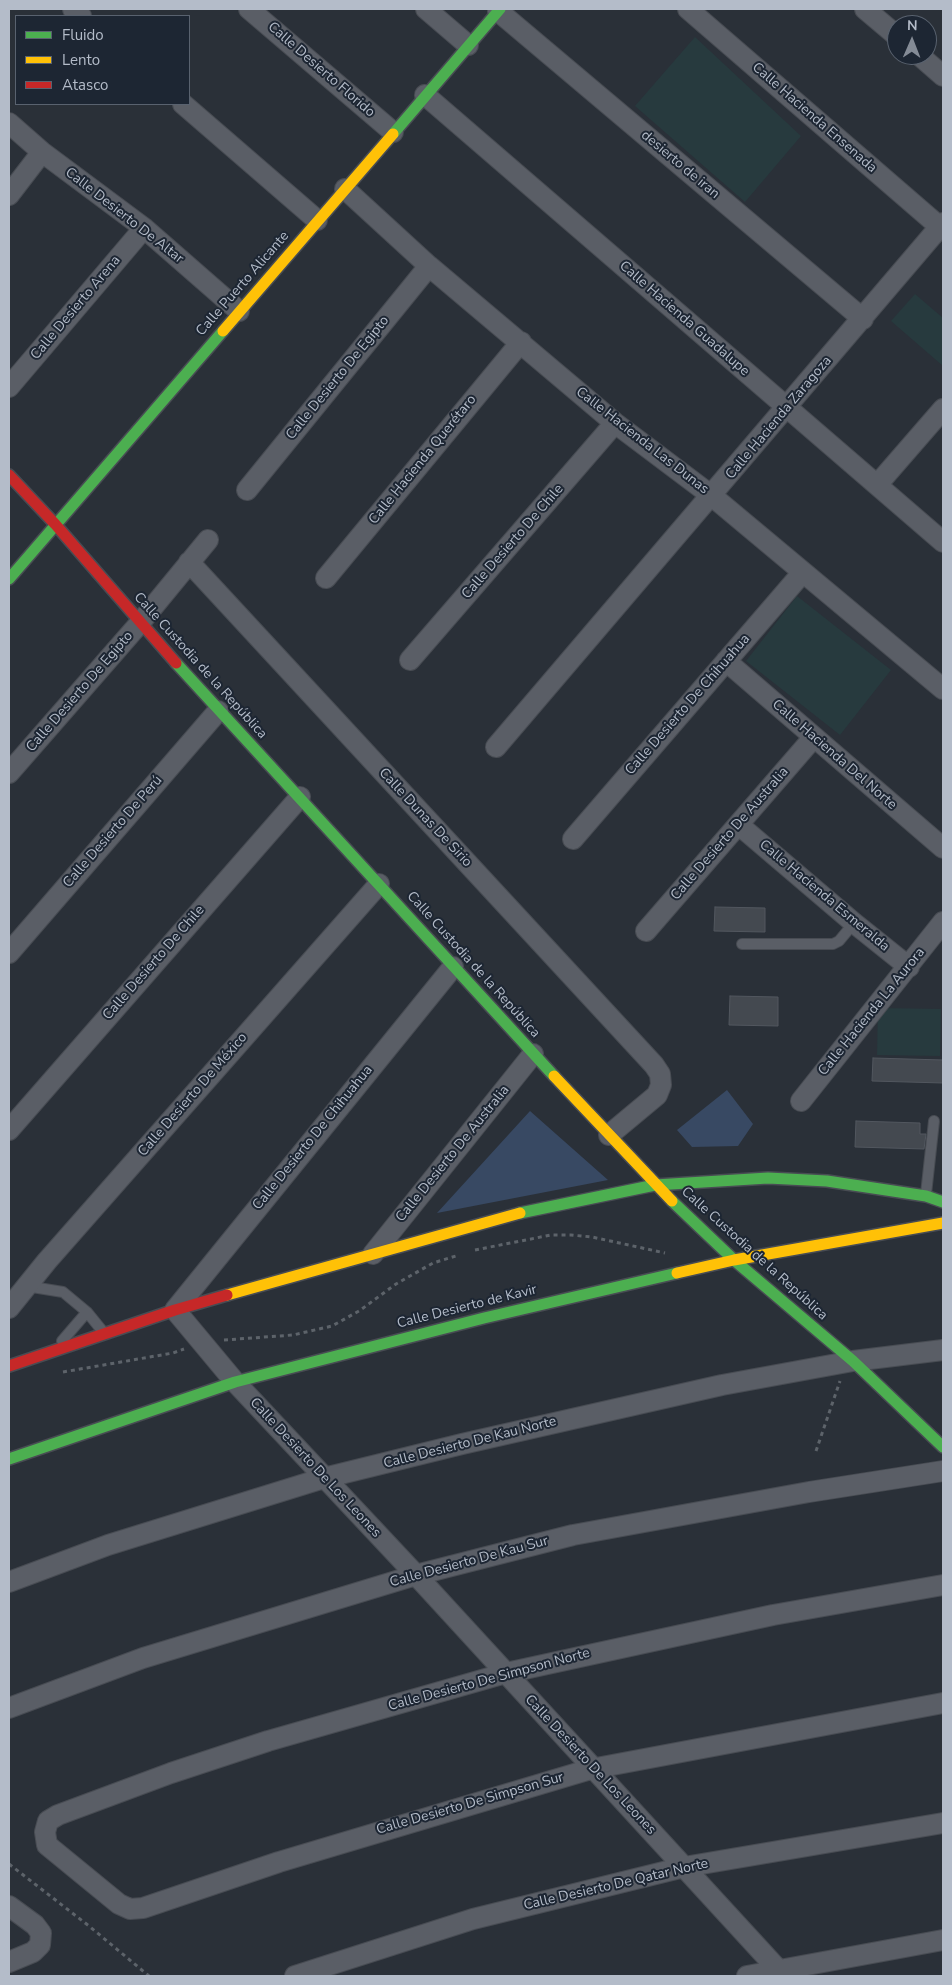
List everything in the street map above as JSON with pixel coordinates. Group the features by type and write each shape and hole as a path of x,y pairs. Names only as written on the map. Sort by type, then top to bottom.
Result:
{"street":[{"name":"Calle Desierto Florido","path":"250,9 393,132"},
{"path":"426,9 468,45"},
{"name":"Calle Hacienda Ensenada","path":"688,9 942,225"},
{"path":"865,9 887,28"},
{"name":"Calle Puerto Alicante","path":"9,578 499,10"},
{"name":"desierto de iran","path":"499,10 863,318"},
{"path":"930,65 943,76"},
{"name":"Calle Hacienda Guadalupe","path":"425,95 943,542"},
{"path":"184,105 317,220"},
{"name":"Calle Desierto De Altar","path":"9,123 42,152 144,228 239,311"},
{"path":"9,195 42,152"},
{"name":"Calle Hacienda Las Dunas","path":"345,188 429,266 615,423 712,496 943,689"},
{"name":"Calle Hacienda Zaragoza","path":"496,747 942,225"},
{"name":"Calle Desierto Arena","path":"9,388 144,228"},
{"name":"Calle Desierto De Egipto","path":"247,490 429,266"},
{"name":"Calle Hacienda Querétaro","path":"326,578 521,342"},
{"path":"877,485 943,409"},
{"name":"Calle Desierto De Chile","path":"410,660 615,423"},
{"name":"Calle Custodia de la República","path":"9,475 55,524 140,624 218,711 300,797 453,967 655,1185 844,1363 943,1447"},
{"name":"Calle Desierto De Egipto","path":"9,773 140,624 208,540"},
{"name":"Calle Dunas De Sirio","path":"189,562 654,1065 660,1074 661,1085 657,1095 608,1135"},
{"name":"Calle Desierto De Chihuahua","path":"573,839 803,572"},
{"name":"Calle Hacienda Del Norte","path":"726,662 943,848"},
{"name":"Calle Desierto De Perú","path":"9,953 218,711"},
{"name":"Calle Desierto De Australia","path":"646,932 814,737"},
{"name":"Calle Desierto De Chile","path":"9,1130 300,797"},
{"name":"Calle Hacienda Esmeralda","path":"739,825 909,967"},
{"name":"Calle Desierto De México","path":"9,1308 26,1286 379,884"},
{"name":"Calle Hacienda La Aurora","path":"801,1101 943,922"},
{"name":"Calle Desierto De Chihuahua","path":"175,1310 453,967"},
{"name":"Calle Desierto De Australia","path":"372,1254 533,1054"},
{"name":"Calle Desierto de Kavir","path":"9,1366 175,1310 372,1254 536,1209 655,1185 768,1178 827,1181 925,1211 943,1223"},
{"name":"Calle Desierto de Kavir","path":"9,1459 235,1382 484,1318 734,1260 925,1211 943,1202"},
{"name":"Calle Desierto De Los Leones","path":"175,1310 235,1382 416,1575 591,1769 781,1973"},
{"name":"Calle Desierto De Kau Norte","path":"9,1582 108,1545 324,1478 722,1384 844,1363 943,1350"},
{"name":"Calle Desierto De Kau Sur","path":"9,1708 143,1658 416,1575 573,1535 809,1492 943,1471"},
{"name":"Calle Desierto De Simpson Norte","path":"48,1822 58,1815 180,1770 268,1741 506,1673 773,1614 943,1586"},
{"name":"Calle Desierto De Simpson Sur","path":"48,1822 44,1832 47,1845 119,1904 130,1909 143,1908 279,1862 591,1769 943,1703"},
{"name":"Calle Desierto De Qatar Norte","path":"295,1976 473,1919 684,1867 943,1823"},
{"path":"9,1906 36,1925 41,1933 40,1945 33,1952 9,1962"},
{"path":"747,1976 781,1973 943,1940"}],"lane":[{"path":"742,944 833,944 839,941 854,923"},
{"path":"925,1211 934,1120"},
{"path":"26,1286 63,1292 87,1312 105,1334"},
{"path":"62,1348 63,1337 87,1312"}],"path":[{"path":"469,1252 551,1235 571,1235 592,1237 670,1254"},
{"path":"59,1373 173,1353 203,1342 293,1335 332,1326 418,1271 433,1263 460,1254"},
{"path":"816,1451 841,1385 844,1363"},
{"path":"9,1864 89,1926 149,1976"}],"green space":[{"path":"695,37 801,136 745,202 635,106"},
{"path":"915,294 943,318 943,366 891,321"},
{"path":"797,596 891,670 840,735 746,661"},
{"path":"878,1008 941,1009 940,1056 877,1055"}],"water":[{"path":"727,1090 753,1124 738,1146 692,1147 677,1130"},
{"path":"530,1111 608,1180 437,1213"}],"building":[{"path":"715,907 765,908 765,932 714,931"},
{"path":"730,996 778,997 778,1026 729,1025"},
{"path":"873,1058 943,1060 943,1083 872,1081"},
{"path":"856,1121 920,1123 920,1134 926,1134 924,1149 855,1147"}],"traffic: fast":[{"path":"393,134 500,9"},
{"path":"9,579 223,331"},
{"path":"176,663 554,1076"},
{"path":"520,1213 655,1185 768,1178 827,1181 926,1196 943,1202"},
{"path":"672,1201 734,1260 853,1361 943,1447"},
{"path":"9,1459 235,1382 484,1318 677,1273"}],"traffic: slow":[{"path":"223,331 393,134"},
{"path":"554,1076 672,1201"},
{"path":"227,1295 520,1213"},
{"path":"677,1273 734,1260 943,1223"}],"traffic: jam":[{"path":"9,475 55,524 176,663"},
{"path":"9,1366 175,1310 227,1295"}]}
